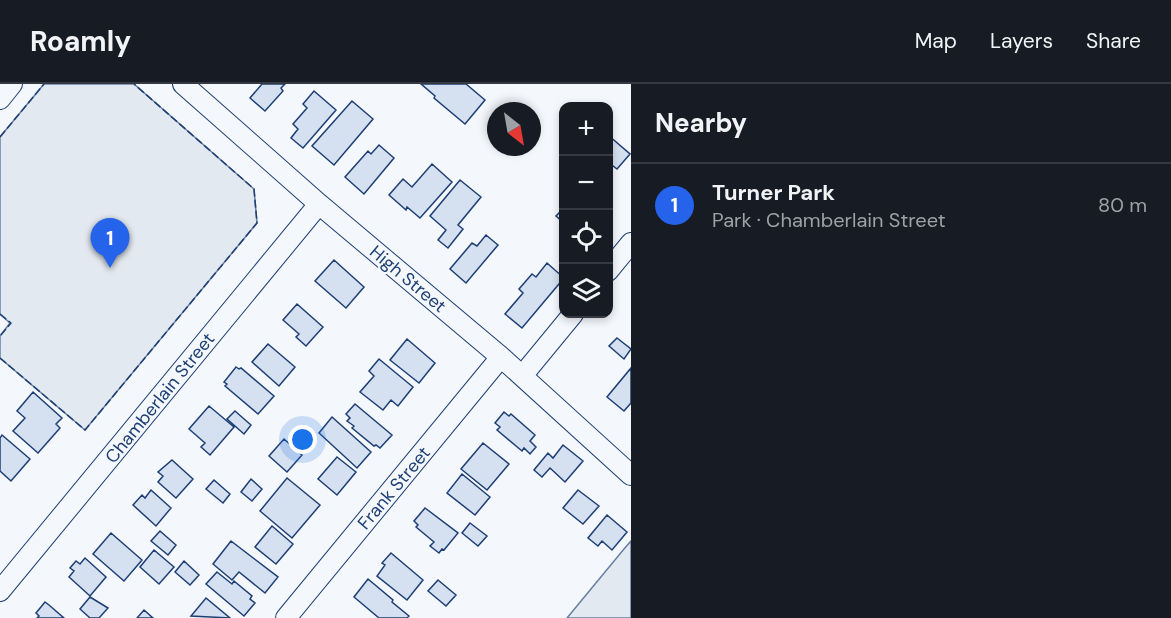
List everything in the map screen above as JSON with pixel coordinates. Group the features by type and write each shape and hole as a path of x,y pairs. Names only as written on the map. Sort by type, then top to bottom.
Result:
{"street":[{"path":"0,99 12,84"},
{"name":"High Street","path":"183,84 319,204 501,357 631,475"},
{"name":"Chamberlain Street","path":"0,591 319,204"},
{"path":"613,266 631,243"},
{"path":"522,376 570,318"},
{"name":"Frank Street","path":"286,618 501,357"}],"shaded area":[{"path":"44,84 134,84 254,189 257,223 85,430 0,358 0,336 10,323 0,314 0,137"},
{"path":"631,541 631,618 567,618 624,549"}],"building":[{"path":"262,84 285,84 281,88 283,91 265,111 250,98"},
{"path":"421,84 466,84 485,100 465,124"},
{"path":"314,91 336,110 303,148 291,138 298,129 293,124 307,108 303,104"},
{"path":"352,101 373,119 334,165 312,146"},
{"path":"613,139 630,154 617,169 613,166"},
{"path":"379,145 394,158 364,194 345,177 368,151 371,154"},
{"path":"432,164 452,182 420,218 407,207 406,210 389,195 403,179 412,187"},
{"path":"460,180 481,197 458,225 463,229 448,248 438,240 446,230 430,216"},
{"path":"486,235 498,245 466,283 450,269 472,243 477,246"},
{"path":"334,260 364,287 346,308 315,281"},
{"path":"547,263 559,274 559,284 522,328 505,314 523,293 519,289 532,274 536,277"},
{"path":"297,304 323,327 306,346 296,337 299,334 283,320"},
{"path":"617,338 631,349 624,359 609,346"},
{"path":"407,339 435,363 419,383 390,360"},
{"path":"268,344 295,367 279,386 252,362"},
{"path":"379,359 413,387 398,406 391,400 383,410 360,392 374,376 369,371"},
{"path":"236,367 241,368 274,396 258,414 225,386 227,384 224,382"},
{"path":"631,368 631,403 624,411 607,397"},
{"path":"33,392 62,418 56,424 60,428 38,453 13,431 25,418 17,411"},
{"path":"355,404 392,435 380,448 374,446 352,428 354,426 347,421 350,418 346,414"},
{"path":"209,406 234,427 210,455 201,447 205,443 189,429"},
{"path":"235,411 251,425 244,434 227,419"},
{"path":"504,412 509,416 511,414 535,435 530,441 536,447 530,454 524,448 522,451 497,430 500,427 495,423"},
{"path":"332,417 371,452 357,468 319,433"},
{"path":"2,435 30,459 11,481 0,471 0,438"},
{"path":"284,439 302,455 287,472 269,456"},
{"path":"483,443 509,464 487,490 461,469"},
{"path":"563,445 583,461 565,482 550,468 542,477 534,470 548,453 553,458"},
{"path":"337,457 356,472 337,495 318,479"},
{"path":"172,460 193,479 176,498 158,482 163,476 158,472"},
{"path":"462,474 490,497 475,515 447,493"},
{"path":"287,478 320,505 292,538 260,511"},
{"path":"251,479 262,489 252,501 241,492"},
{"path":"214,480 230,494 223,503 206,489"},
{"path":"151,490 171,508 156,526 133,505 142,495 145,498"},
{"path":"578,490 599,506 583,524 563,508"},
{"path":"425,508 458,533 439,553 430,546 434,542 416,527 418,525 414,521"},
{"path":"607,515 627,532 612,550 602,541 598,546 588,538"},
{"path":"470,523 487,536 478,546 462,533"},
{"path":"272,526 293,544 276,564 255,547"},
{"path":"160,531 176,545 168,555 151,541"},
{"path":"111,533 142,560 124,581 93,554"},
{"path":"231,541 278,577 265,593 239,572 232,580 213,564"},
{"path":"154,550 174,567 159,584 140,567"},
{"path":"391,553 423,580 407,600 377,576 385,565 382,563"},
{"path":"85,558 106,577 90,596 69,577 74,571 70,568 76,561 80,564"},
{"path":"184,561 199,575 190,585 175,572"},
{"path":"217,572 232,584 234,581 252,596 250,599 255,603 244,616 206,584"},
{"path":"368,579 409,616 407,618 379,618 354,597"},
{"path":"438,580 456,595 446,606 428,591"},
{"path":"90,597 108,608 99,618 90,618 80,609"},
{"path":"206,598 230,618 191,616"},
{"path":"45,602 64,618 37,618 39,616 36,613"},
{"path":"144,610 153,618 137,618"}],"fence":[{"path":"0,137 44,84"},
{"path":"0,358 85,430 257,223 254,189 134,84"},
{"path":"0,314 11,323 0,336"}],"place":[{"name":"Turner Park","path":"110,268"}]}
